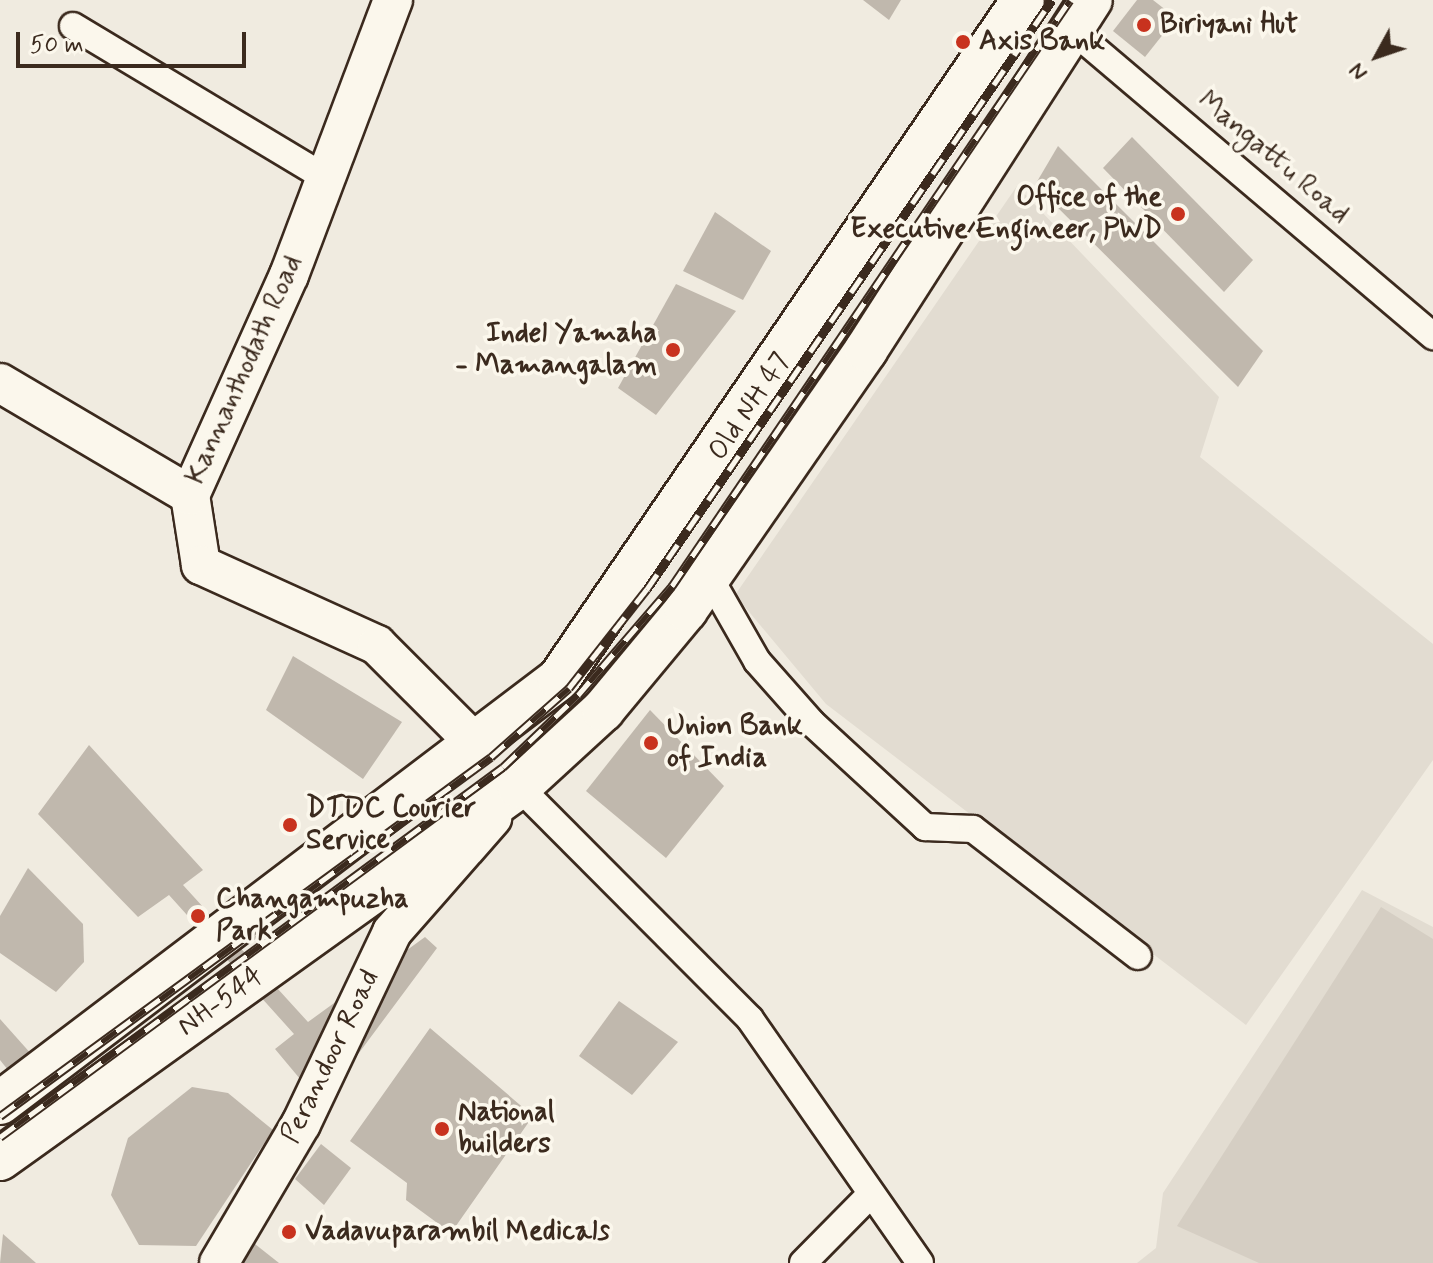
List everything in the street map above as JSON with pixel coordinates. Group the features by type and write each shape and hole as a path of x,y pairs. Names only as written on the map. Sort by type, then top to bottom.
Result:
{"main road":[{"name":"Old NH 47","path":"436,777 559,679 1023,0"},
{"path":"519,787 603,710 708,575 866,350 1081,14"},
{"path":"812,313 866,350"},
{"name":"NH-544","path":"0,1103 436,777"},
{"name":"NH-544","path":"0,1159 519,787"}],"street":[{"name":"Kannanthodath Road","path":"393,0 326,178 190,495 201,565 377,645 477,745"},
{"name":"Mangattu Road","path":"1081,14 1433,336"},
{"path":"73,26 326,178"},
{"path":"0,383 190,495"},
{"path":"708,575 757,661 812,723 925,827 973,829 1138,956"},
{"path":"519,787 750,1019 920,1263"},
{"name":"Perandoor Road","path":"219,1263 301,1124 392,932 519,787"},
{"path":"803,1263 871,1194"}],"shaded area":[{"path":"1017,186 1219,397 1200,457 1433,644 1433,760 1246,1025 826,704 735,595"},
{"path":"1362,890 1433,927 1433,1263 1137,1263 1156,1248 1163,1193"},
{"path":"1381,907 1433,939 1433,1263 1259,1263 1177,1226"}],"building":[{"path":"863,0 901,0 889,20"},
{"name":"Biriyani Hut","path":"1137,0 1153,0 1176,18 1145,57 1113,31"},
{"name":"Office of the Executive Engineer, PWD","path":"1132,137 1253,260 1224,292 1103,168"},
{"path":"1058,146 1263,351 1238,387 1035,185"},
{"path":"715,212 771,251 743,300 683,271"},
{"name":"Indel Yamaha - Mamangalam","path":"676,284 736,311 656,415 618,388"},
{"path":"293,656 402,722 363,779 266,710"},
{"path":"650,710 724,786 666,858 586,791"},
{"path":"89,745 203,870 183,885 308,1022 425,937 437,948 321,1104 275,1049 294,1034 169,895 138,917 38,814"},
{"path":"28,868 83,924 84,962 56,992 0,953 0,916"},
{"path":"619,1001 678,1042 632,1095 579,1056"},
{"path":"0,1019 33,1056 12,1075 0,1060"},
{"name":"National builders","path":"430,1028 533,1116 451,1233 406,1200 407,1183 350,1141"},
{"path":"192,1087 228,1093 273,1130 196,1246 139,1245 111,1195 128,1138"},
{"path":"321,1144 351,1168 324,1205 295,1179"},
{"path":"3,1234 36,1263 0,1263"},
{"path":"251,1241 279,1263 237,1263"}],"railway":[{"path":"0,1116 491,757 569,688 647,589 1052,0"},
{"path":"0,1137 503,767 578,695 672,586 1070,0"}],"place":[{"name":"Biriyani Hut","path":"1144,25"},
{"name":"Axis Bank","path":"963,42"},
{"name":"Office of the Executive Engineer, PWD","path":"1178,214"},
{"name":"Indel Yamaha - Mamangalam","path":"673,350"},
{"name":"Union Bank of India","path":"651,743"},
{"name":"DTDC Courier Service","path":"290,825"},
{"name":"Changampuzha Park","path":"198,916"},
{"name":"National builders","path":"442,1129"},
{"name":"Vadavuparambil Medicals","path":"289,1232"}]}
